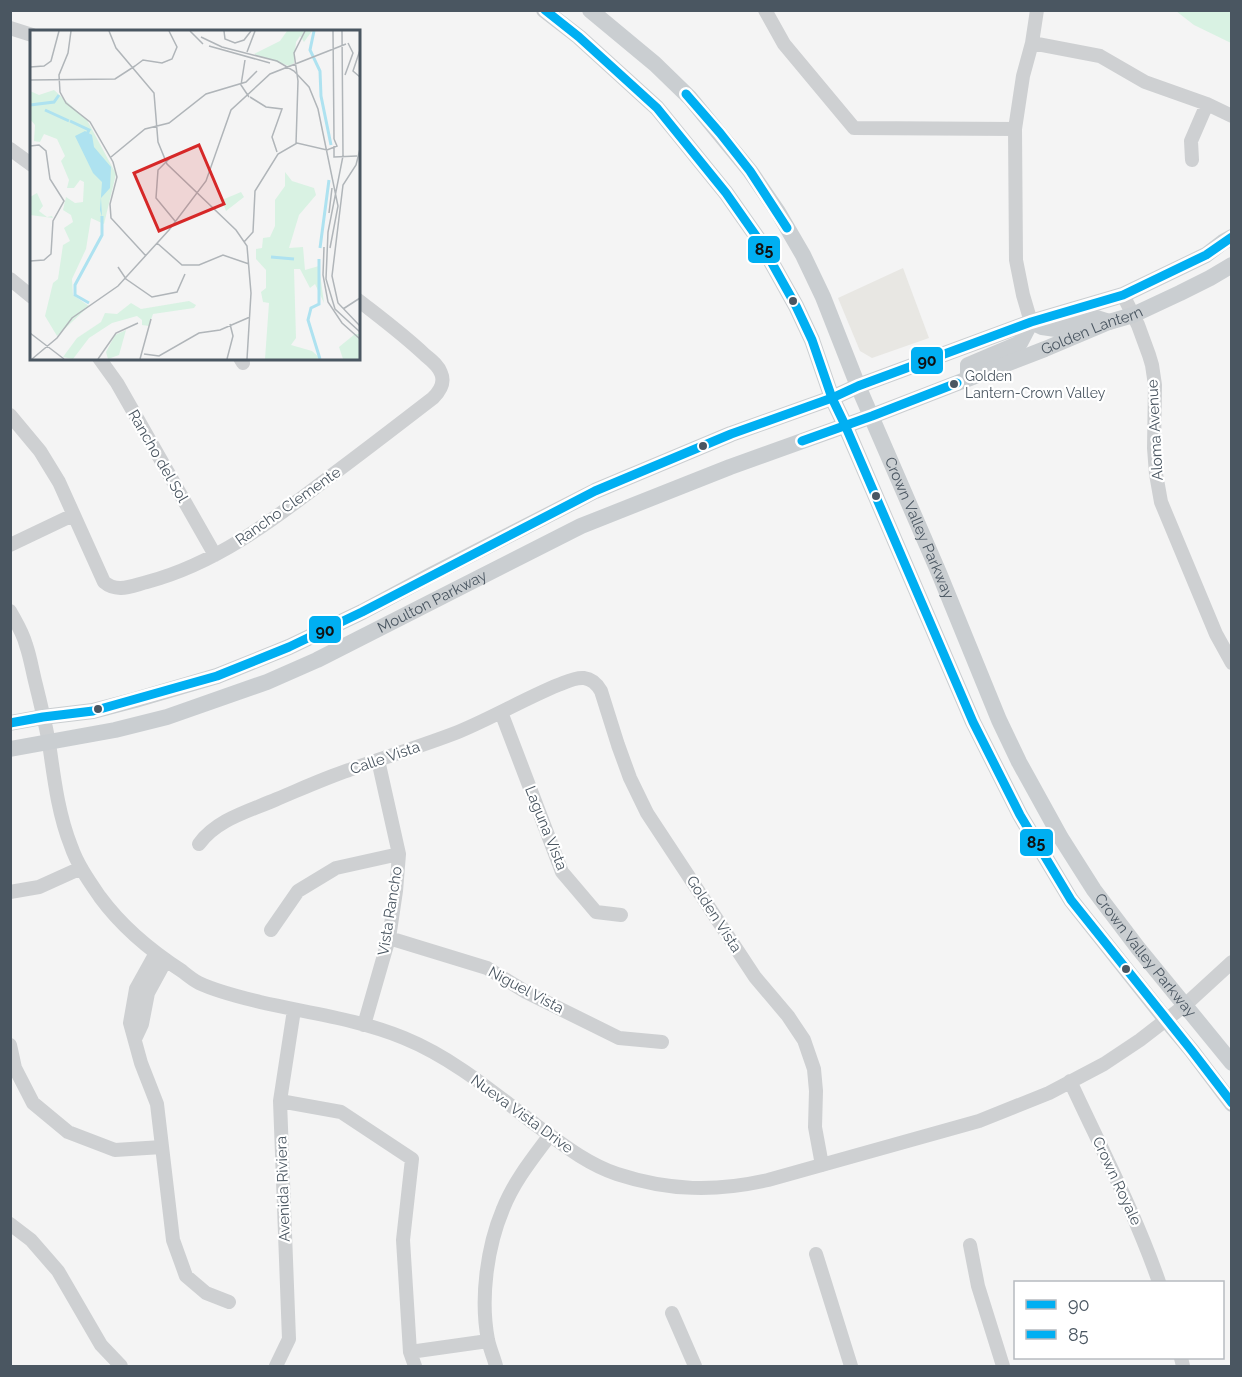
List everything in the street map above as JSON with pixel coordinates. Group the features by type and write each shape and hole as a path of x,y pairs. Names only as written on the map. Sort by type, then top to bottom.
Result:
{"main road":[{"name":"Crown Valley Parkway","path":"544,10 587,44 657,108 726,193 759,240 812,340 832,398 846,425 973,722 1020,816 1071,900 1232,1104"},
{"name":"Crown Valley Parkway","path":"590,10 655,64 690,98 750,171 778,212 803,255 823,297 858,386 999,720 1023,769 1061,838 1094,890 1184,1006 1232,1063"},
{"name":"Golden Lantern","path":"832,398 858,386 1031,322 1123,295 1206,255 1232,237"},
{"name":"Golden Lantern","path":"846,425 1045,349 1108,322 1133,315 1232,265"},
{"path":"968,378 968,365 1020,343 1031,322 1042,327 1056,329 1093,317 1108,322"},
{"name":"Moulton Parkway","path":"10,723 93,711 217,676 289,647 362,612 595,491 732,434 832,398"},
{"name":"Moulton Parkway","path":"10,748 115,730 167,717 267,682 581,526 730,467 846,425"}],"street":[{"path":"765,10 784,44 854,128 1015,129"},
{"path":"1031,322 1016,260 1015,129 1037,10"},
{"path":"10,28 30,35"},
{"path":"1032,43 1100,56 1144,82 1207,104 1232,116"},
{"path":"1192,160 1191,141 1207,104"},
{"path":"10,149 30,164"},
{"path":"10,279 30,295"},
{"name":"Aloma Avenue","path":"1123,295 1138,325 1149,355 1155,385 1154,447 1161,502 1216,634 1232,663"},
{"name":"Rancho Clemente","path":"73,515 104,582 117,589 163,578 215,555 253,534 294,504 433,398 439,392 442,383 441,374 436,366 410,340 360,302"},
{"name":"Rancho del Sol","path":"100,360 117,382 215,555"},
{"path":"10,415 40,451 59,482 73,515 10,545"},
{"name":"Nueva Vista Drive","path":"10,611 26,645 44,717 61,813 71,847 81,868 120,922 161,956 199,983 238,996 294,1010 327,1015 404,1038 443,1058 476,1079 570,1150 616,1174 653,1184 682,1188 740,1186 979,1121 1049,1094 1104,1064 1167,1021 1232,962"},
{"name":"Calle Vista","path":"198,844 210,831 230,819 324,780 438,740 576,678"},
{"name":"Golden Vista","path":"576,678 589,679 598,686 630,778 647,813 745,962 794,1023 804,1040 814,1069 815,1127 822,1165"},
{"name":"Laguna Vista","path":"501,712 562,872 596,912 621,915"},
{"name":"Vista Rancho","path":"364,1025 389,938 399,854 378,760"},
{"path":"271,930 298,891 336,868 399,854"},
{"path":"10,892 39,887 81,868"},
{"name":"Niguel Vista","path":"389,938 487,968 526,992 619,1038 662,1042"},
{"path":"161,956 148,993 140,1005 142,1024 135,1039 141,1063 157,1104 173,1240 186,1276 206,1293 229,1302"},
{"name":"Avenida Riviera","path":"276,1366 289,1338 280,1101 294,1010"},
{"path":"10,1045 15,1068 33,1103 68,1132 115,1150 162,1147"},
{"name":"Crown Royale","path":"1070,1082 1125,1198 1159,1281"},
{"path":"280,1101 341,1112 412,1159 403,1240 410,1352 415,1366"},
{"path":"496,1366 488,1341 485,1307 493,1239 503,1207 522,1173 550,1135"},
{"path":"10,1224 32,1240 58,1271 101,1345 121,1366"},
{"path":"970,1245 978,1286 1003,1366"},
{"path":"816,1254 851,1366"},
{"path":"672,1313 695,1366"},
{"path":"410,1352 488,1341"}],"shaded area":[{"path":"903,268 929,338 872,358 860,351 838,298"}],"green space":[{"path":"1176,11 1231,11 1231,43 1194,25"}],"transit line":[{"name":"85","path":"545,10 579,37 657,108 726,193 759,240 812,340 832,398 973,722 1020,815 1071,900 1232,1103"},
{"name":"85","path":"686,94 750,171 787,228"},
{"name":"90","path":"10,723 93,711 217,676 289,647 362,612 595,491 731,434 832,398 858,386 1031,322 1123,295 1206,255 1232,237"},
{"name":"90","path":"802,441 957,383"}],"place":[{"name":"Golden Lantern-Crown Valley","path":"954,384"}]}
